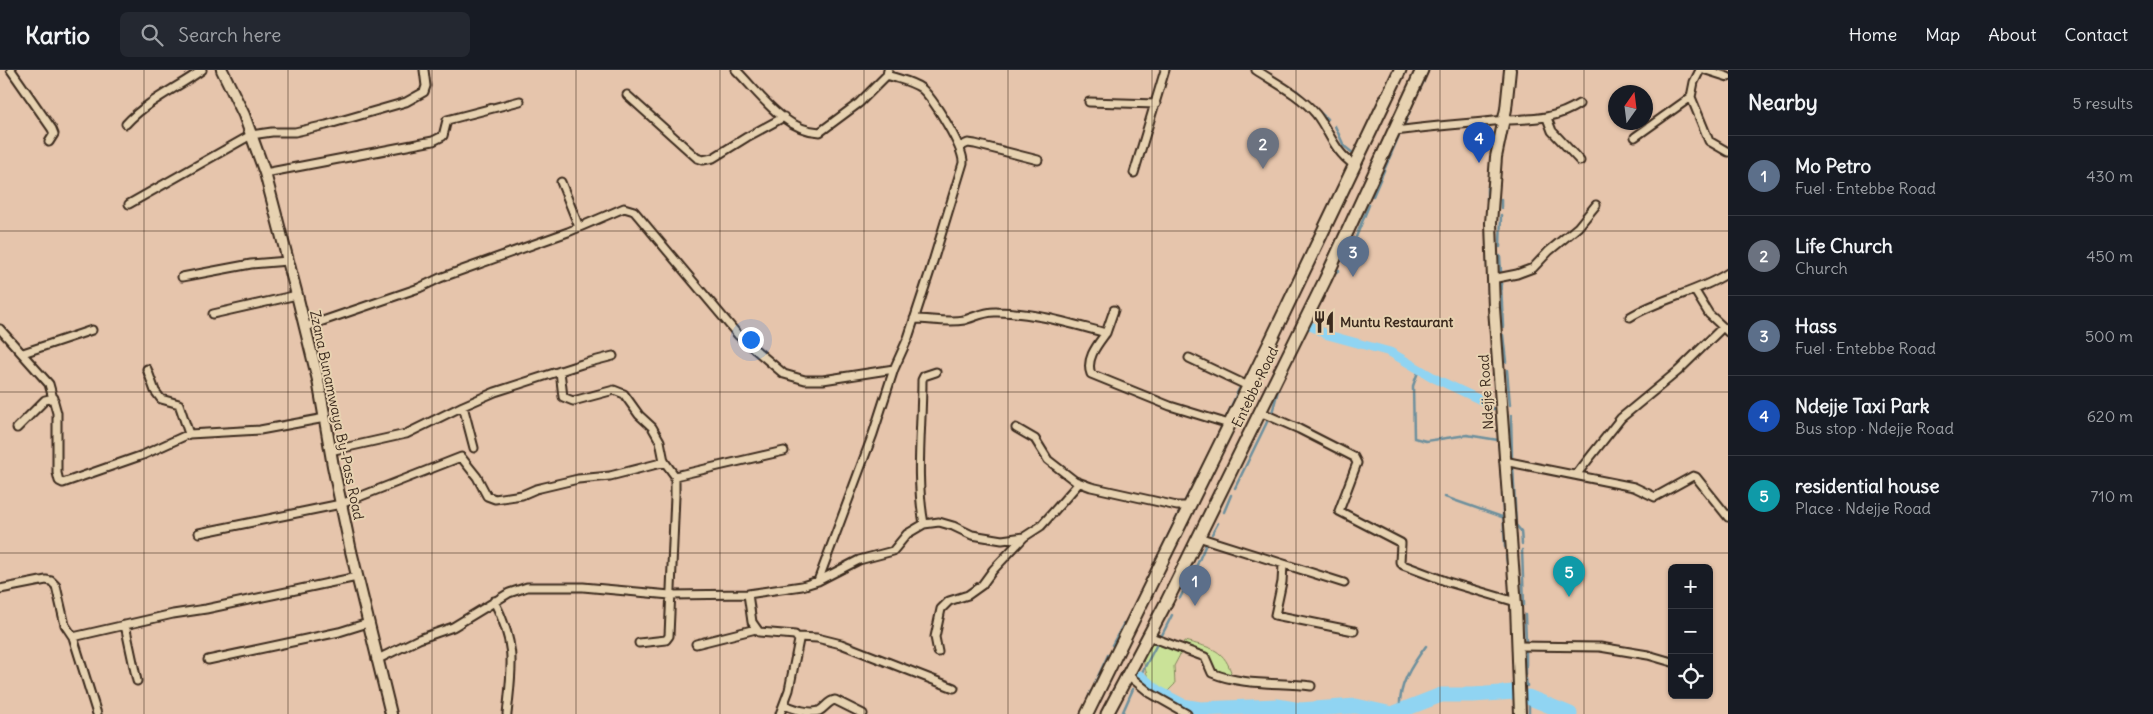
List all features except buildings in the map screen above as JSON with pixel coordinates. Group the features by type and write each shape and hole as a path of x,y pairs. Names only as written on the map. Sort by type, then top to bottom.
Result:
{"main road":[{"name":"Entebbe Road","path":"1087,714 1400,70"},
{"name":"Entebbe Road","path":"1107,714 1184,566 1325,280 1422,70"},
{"path":"1165,555 1184,566"}],"street":[{"path":"11,70 52,129 54,134 49,142"},
{"path":"126,124 136,113 150,103 202,70"},
{"name":"Zzana Bunamwaya By-Pass Road","path":"222,70 251,135 265,173 288,261 318,380 341,504 390,714"},
{"path":"129,204 251,135 272,132 295,132 406,102 424,92 426,86 424,70"},
{"path":"736,70 797,128 820,132 859,103 888,72 921,89 929,97 963,157 960,175 908,338 894,368 873,434 818,581"},
{"path":"1134,172 1165,70"},
{"path":"1256,70 1308,106 1323,124 1339,152 1353,164 1355,162"},
{"name":"Ndejje Road","path":"1510,70 1506,109 1496,157 1492,279 1504,461 1516,602 1520,714"},
{"path":"1700,70 1694,82 1691,97 1709,140 1728,152"},
{"path":"1706,70 1728,77"},
{"path":"627,95 697,158 704,160 713,158 747,136 784,117"},
{"path":"1635,136 1691,97"},
{"path":"265,173 433,141 443,136 447,120 520,101"},
{"path":"1089,102 1156,104"},
{"path":"1394,131 1503,120 1547,118 1564,113 1579,104"},
{"path":"1547,118 1552,131 1580,161"},
{"path":"959,147 975,144 1038,160"},
{"path":"561,182 579,227"},
{"path":"1492,279 1517,274 1533,268 1549,250 1578,226 1596,205"},
{"path":"305,327 419,288 440,278 579,227 624,208 634,211 738,335 784,374 805,380 824,380 894,368"},
{"path":"182,277 251,264 288,261"},
{"path":"1630,317 1645,308 1695,291 1728,273"},
{"path":"1576,476 1621,418 1725,330 1709,314 1695,291"},
{"path":"213,314 297,296"},
{"path":"1114,310 1106,333 1092,354 1089,369 1091,374 1170,406 1229,424"},
{"path":"914,318 962,320 985,312 1006,312 1043,318 1106,333"},
{"path":"0,329 49,384 57,413 56,473 59,481 62,483 143,455 189,434 260,430 325,418"},
{"path":"23,353 92,330"},
{"path":"330,451 406,434 495,392 560,370 613,356"},
{"path":"1189,358 1248,386"},
{"path":"147,369 155,391 161,399 179,404 189,434"},
{"path":"560,370 563,397 566,400 573,401 614,390 624,394 638,415 652,427 660,441 665,462 675,476 676,496 668,639 639,643"},
{"path":"924,524 919,497 918,476 922,424 922,380 924,376 936,372"},
{"path":"17,428 46,400 54,398"},
{"path":"463,406 474,448"},
{"path":"1260,412 1299,428 1354,456 1357,463 1339,511 1401,543 1400,562 1403,565 1448,582 1516,602"},
{"path":"1016,428 1035,439 1048,460 1079,483 1091,488 1177,506 1188,506"},
{"path":"675,476 784,451"},
{"path":"199,533 341,504 461,457 477,477 487,496 495,500 522,496 536,489 578,480 610,476 665,462"},
{"path":"1504,461 1634,487 1655,497 1693,476 1728,517"},
{"path":"938,652 934,637 941,609 949,601 968,594 982,585 993,570 1024,537 1041,526 1079,483"},
{"path":"376,660 453,627 508,593 527,587 583,587 670,595 748,594 802,586 818,581 859,560 893,551 907,534 924,524 939,522 972,535 1002,540 1024,537"},
{"path":"1198,537 1344,583"},
{"path":"1283,564 1282,582 1275,615 1354,631"},
{"path":"73,638 173,614 206,609 357,577"},
{"path":"0,589 46,580 51,581 56,586 65,625 73,638 97,714"},
{"path":"748,594 752,622 756,629 764,634 817,638 841,644 954,688"},
{"path":"494,601 506,624 512,657 507,714"},
{"path":"208,660 339,632 368,623"},
{"path":"125,626 137,681"},
{"path":"696,644 756,629"},
{"path":"1148,636 1170,646 1194,651 1205,656 1212,673 1220,677 1254,684 1264,682 1311,686"},
{"path":"780,714 798,653 798,637"},
{"path":"1517,646 1600,647 1648,655 1668,661"},
{"path":"1128,674 1150,693 1187,714"},
{"path":"784,705 809,713 819,711 835,700 864,714"}],"green space":[{"path":"1153,636 1182,651 1174,666 1175,684 1165,694 1151,683 1142,656"},
{"path":"1184,641 1213,649 1224,657 1231,672 1227,676 1213,671 1207,656 1183,644"}],"waterway":[{"path":"1418,93 1424,81"},
{"path":"1296,90 1327,119"},
{"path":"1405,123 1414,101"},
{"path":"1335,126 1344,146 1354,154"},
{"path":"1373,196 1400,133"},
{"path":"1487,188 1487,200"},
{"path":"1501,199 1501,208"},
{"path":"1356,237 1369,205"},
{"path":"1500,247 1501,215"},
{"path":"1350,249 1352,245"},
{"path":"1487,256 1487,267"},
{"path":"1500,256 1501,272"},
{"path":"1332,275 1339,270"},
{"path":"1488,275 1488,297"},
{"path":"1501,283 1503,327"},
{"path":"1307,324 1328,335 1390,352 1436,379 1485,402"},
{"path":"1503,335 1506,362"},
{"path":"1244,381 1253,365"},
{"path":"1419,369 1413,386 1414,438 1426,441 1467,435 1498,440 1500,457"},
{"path":"1507,370 1510,405"},
{"path":"1272,413 1280,383"},
{"path":"1225,420 1239,389"},
{"path":"1485,402 1493,409 1498,407"},
{"path":"1511,415 1512,457"},
{"path":"1235,488 1268,420"},
{"path":"1214,443 1221,428"},
{"path":"1184,503 1210,451"},
{"path":"1500,464 1502,487"},
{"path":"1513,466 1516,525 1521,531 1522,544"},
{"path":"1502,494 1505,547"},
{"path":"1224,512 1231,495"},
{"path":"1445,497 1502,517"},
{"path":"1161,550 1179,513"},
{"path":"1212,534 1218,523"},
{"path":"1193,574 1206,544"},
{"path":"1522,550 1524,605"},
{"path":"1506,556 1508,569"},
{"path":"1152,570 1156,560"},
{"path":"1180,598 1183,592"},
{"path":"1161,637 1172,615"},
{"path":"1525,615 1526,643"},
{"path":"1112,645 1124,623"},
{"path":"1139,678 1157,644"},
{"path":"1400,711 1403,685 1415,661 1426,646"},
{"path":"1526,651 1526,675"},
{"path":"1095,683 1108,655"},
{"path":"1139,678 1157,693 1182,706 1200,709 1277,706 1300,710 1356,706 1392,714 1441,695 1514,692"},
{"path":"1526,679 1527,686"},
{"path":"1122,714 1133,689"},
{"path":"1087,701 1091,691"},
{"path":"1528,697 1570,714"},
{"path":"1529,704 1529,714"}],"place":[{"name":"Ndejje Taxi Park","path":"1479,163"},
{"name":"Life Church","path":"1263,169"},
{"name":"Hass","path":"1353,277"},
{"name":"Muntu Restaurant","path":"1324,322"},
{"name":"residential house","path":"1569,597"},
{"name":"Mo Petro","path":"1195,606"}]}
